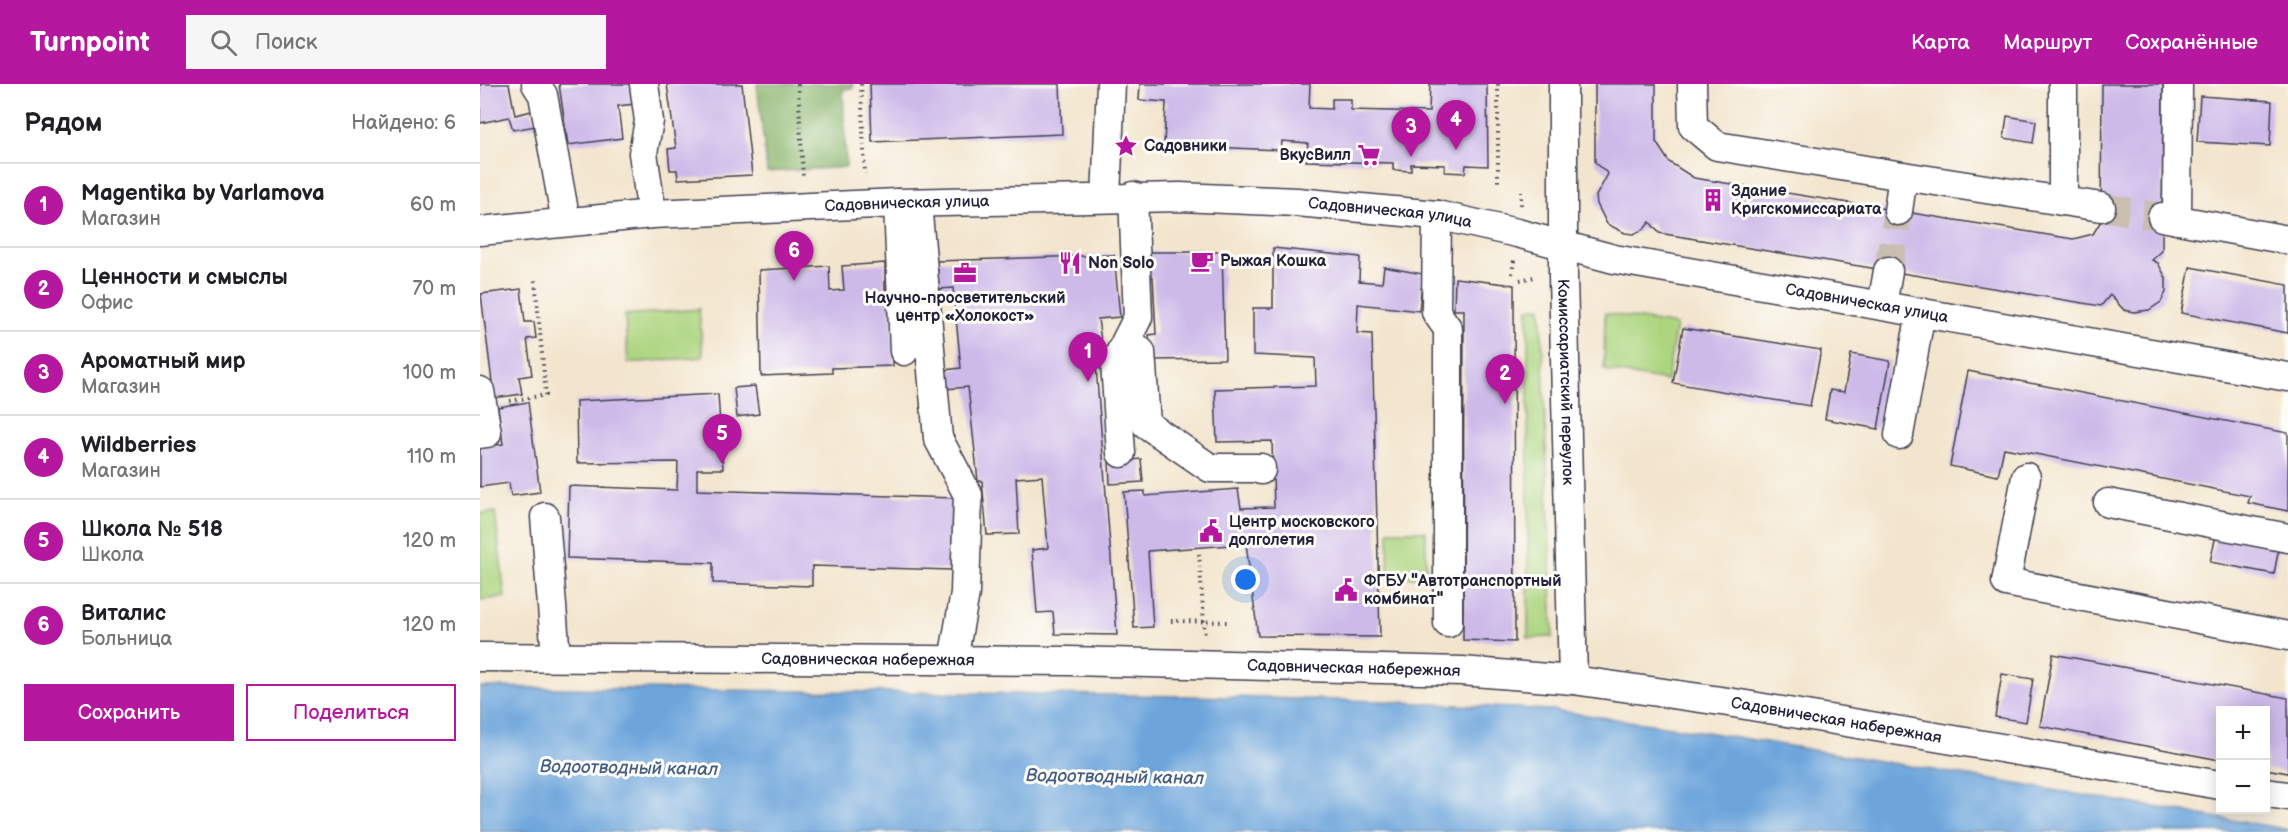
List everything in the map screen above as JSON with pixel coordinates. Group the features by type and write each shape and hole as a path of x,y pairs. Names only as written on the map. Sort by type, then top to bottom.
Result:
{"street":[{"path":"536,84 543,95 566,222"},
{"path":"644,84 649,121 643,153 652,214"},
{"path":"1111,84 1119,196 1138,317 1115,363 1121,453"},
{"name":"Комиссариатский переулок","path":"1563,84 1573,680"},
{"path":"1692,84 1693,126 1718,146 2101,207"},
{"path":"2063,84 2063,201"},
{"path":"2178,84 2170,218 2288,240"},
{"path":"1898,211 1904,176"},
{"name":"Садовническая улица","path":"480,231 652,214 907,203 1119,196 1297,202 1437,215 1517,233 1614,259 2288,377"},
{"path":"904,351 907,203"},
{"path":"907,203 938,438 968,495 965,593 953,660"},
{"path":"1437,215 1436,312 1448,329 1448,623"},
{"path":"1882,305 1888,271"},
{"path":"1899,435 1921,312"},
{"path":"1127,339 1141,352 1146,424 1210,468 1261,468 1261,470"},
{"path":"480,434 487,433 481,398"},
{"path":"2026,477 2006,582 2288,636"},
{"path":"2108,503 2288,538"},
{"path":"545,517 556,657"},
{"name":"Садовническая набережная","path":"480,657 1258,664 1462,671 1573,680 1728,702 2216,784"},
{"path":"2270,794 2288,796"}],"path":[{"path":"798,84 803,178"},
{"path":"861,84 865,174"},
{"path":"1498,84 1498,185"},
{"path":"1520,211 1521,188"},
{"path":"1520,280 1538,276"},
{"path":"481,398 546,395 535,280"},
{"path":"1199,554 1205,641"},
{"path":"1171,621 1231,622"}],"green space":[{"path":"757,84 853,84 853,88 843,89 846,167 767,172"},
{"path":"1541,307 1553,637 1528,638 1528,308"},
{"path":"699,309 703,357 628,363 625,315"},
{"path":"1605,313 1676,325 1667,381 1604,370"},
{"path":"495,512 505,597 480,600 480,514"},
{"path":"1389,531 1426,531 1426,577 1388,577"}],"water":[{"name":"Водоотводный канал","path":"480,687 1190,696 1381,701 1552,710 1706,732 2280,828 2288,832 480,832"}],"building":[{"path":"480,84 509,84 515,115 532,111 536,126 513,130 509,117 480,123"},
{"path":"559,84 633,84 635,104 618,106 622,138 568,145"},
{"path":"667,84 742,84 752,175 678,179 677,170 670,170 668,149 676,148"},
{"path":"870,84 1060,84 1062,134 872,142"},
{"path":"1140,84 1310,84 1309,108 1332,109 1332,99 1351,99 1351,110 1429,112 1430,84 1487,84 1488,166 1466,165 1465,173 1445,172 1445,165 1411,164 1411,171 1393,170 1393,163 1306,161 1308,143 1282,141 1281,150 1164,145 1166,102 1139,100"},
{"name":"Здание Кригскомиссариата","path":"1595,84 1656,84 1656,142 1669,162 1694,178 2073,239 2093,234 2101,221 2102,84 2163,84 2162,251 2152,260 2158,263 2166,278 2166,292 2161,302 2149,310 2134,312 2124,310 2110,295 2101,306 1659,233 1650,222 1644,229 1634,234 1625,233 1607,224 1597,204 1596,196 1608,174 1595,162"},
{"path":"2200,96 2272,101 2270,146 2197,142"},
{"path":"2007,116 2036,121 2033,143 2004,138"},
{"path":"1273,248 1360,257 1359,281 1382,283 1384,267 1423,274 1419,311 1358,304 1357,333 1372,334 1380,637 1258,636 1246,544 1148,551 1153,627 1134,628 1124,492 1145,491 1145,496 1238,489 1241,508 1274,507 1272,441 1217,442 1215,389 1316,386 1315,358 1253,355 1253,308 1273,308"},
{"path":"1146,252 1222,252 1225,359 1150,360 1149,335 1156,334 1153,277 1147,277"},
{"path":"1114,255 1120,317 1098,319 1101,341 1094,341 1117,635 1055,634 1053,612 1037,613 1032,550 1048,548 1042,476 1016,478 1019,534 987,535 982,481 978,481 968,387 945,389 944,370 961,368 953,288 939,289 937,261"},
{"path":"885,263 885,289 892,288 893,366 832,368 832,373 761,376 759,270 829,266 830,291 844,290 842,266"},
{"path":"2190,267 2288,285 2288,333 2181,313"},
{"path":"1455,278 1514,285 1515,642 1463,640 1464,310 1454,310"},
{"path":"521,289 525,322 534,322 536,338 527,339 532,375 519,377 522,394 494,398 481,294"},
{"path":"1683,328 1821,350 1810,406 1673,383"},
{"path":"1851,354 1890,361 1878,429 1825,419 1830,390 1844,392"},
{"path":"1968,371 2288,433 2288,511 2248,503 2250,496 2004,448 1998,476 1950,466"},
{"path":"755,386 759,414 737,417 734,388"},
{"path":"718,394 723,469 697,469 697,490 954,498 952,570 812,566 812,586 713,583 713,563 567,558 569,486 677,490 678,462 577,463 576,401"},
{"path":"528,402 540,492 511,496 509,483 480,487 480,447 503,444 498,407"},
{"path":"1141,459 1143,482 1110,484 1109,462"},
{"path":"2216,535 2279,547 2274,574 2210,562"},
{"path":"2053,654 2288,698 2288,773 2270,770 2270,706 2216,706 2216,759 2040,726"},
{"path":"2002,674 2033,679 2026,722 1995,717"}],"tunnel":[{"path":"2101,207 2162,217"},
{"path":"1888,271 1898,211"}],"place":[{"name":"Садовники","path":"1126,146"},
{"name":"Wildberries","path":"1456,150"},
{"name":"ВкусВилл","path":"1369,155"},
{"name":"Ароматный мир","path":"1411,157"},
{"name":"Здание Кригскомиссариата","path":"1713,200"},
{"name":"Рыжая Кошка","path":"1202,261"},
{"name":"Non Solo","path":"1070,263"},
{"name":"Научно-просветительский центр «Холокост»","path":"965,273"},
{"name":"Виталис","path":"794,281"},
{"name":"Magentika by Varlamova","path":"1088,382"},
{"name":"Ценности и смыслы","path":"1505,404"},
{"name":"Школа № 518","path":"722,464"},
{"name":"Центр московского долголетия","path":"1211,531"},
{"name":"ФГБУ \"Автотранспортный комбинат\"","path":"1346,590"}]}
